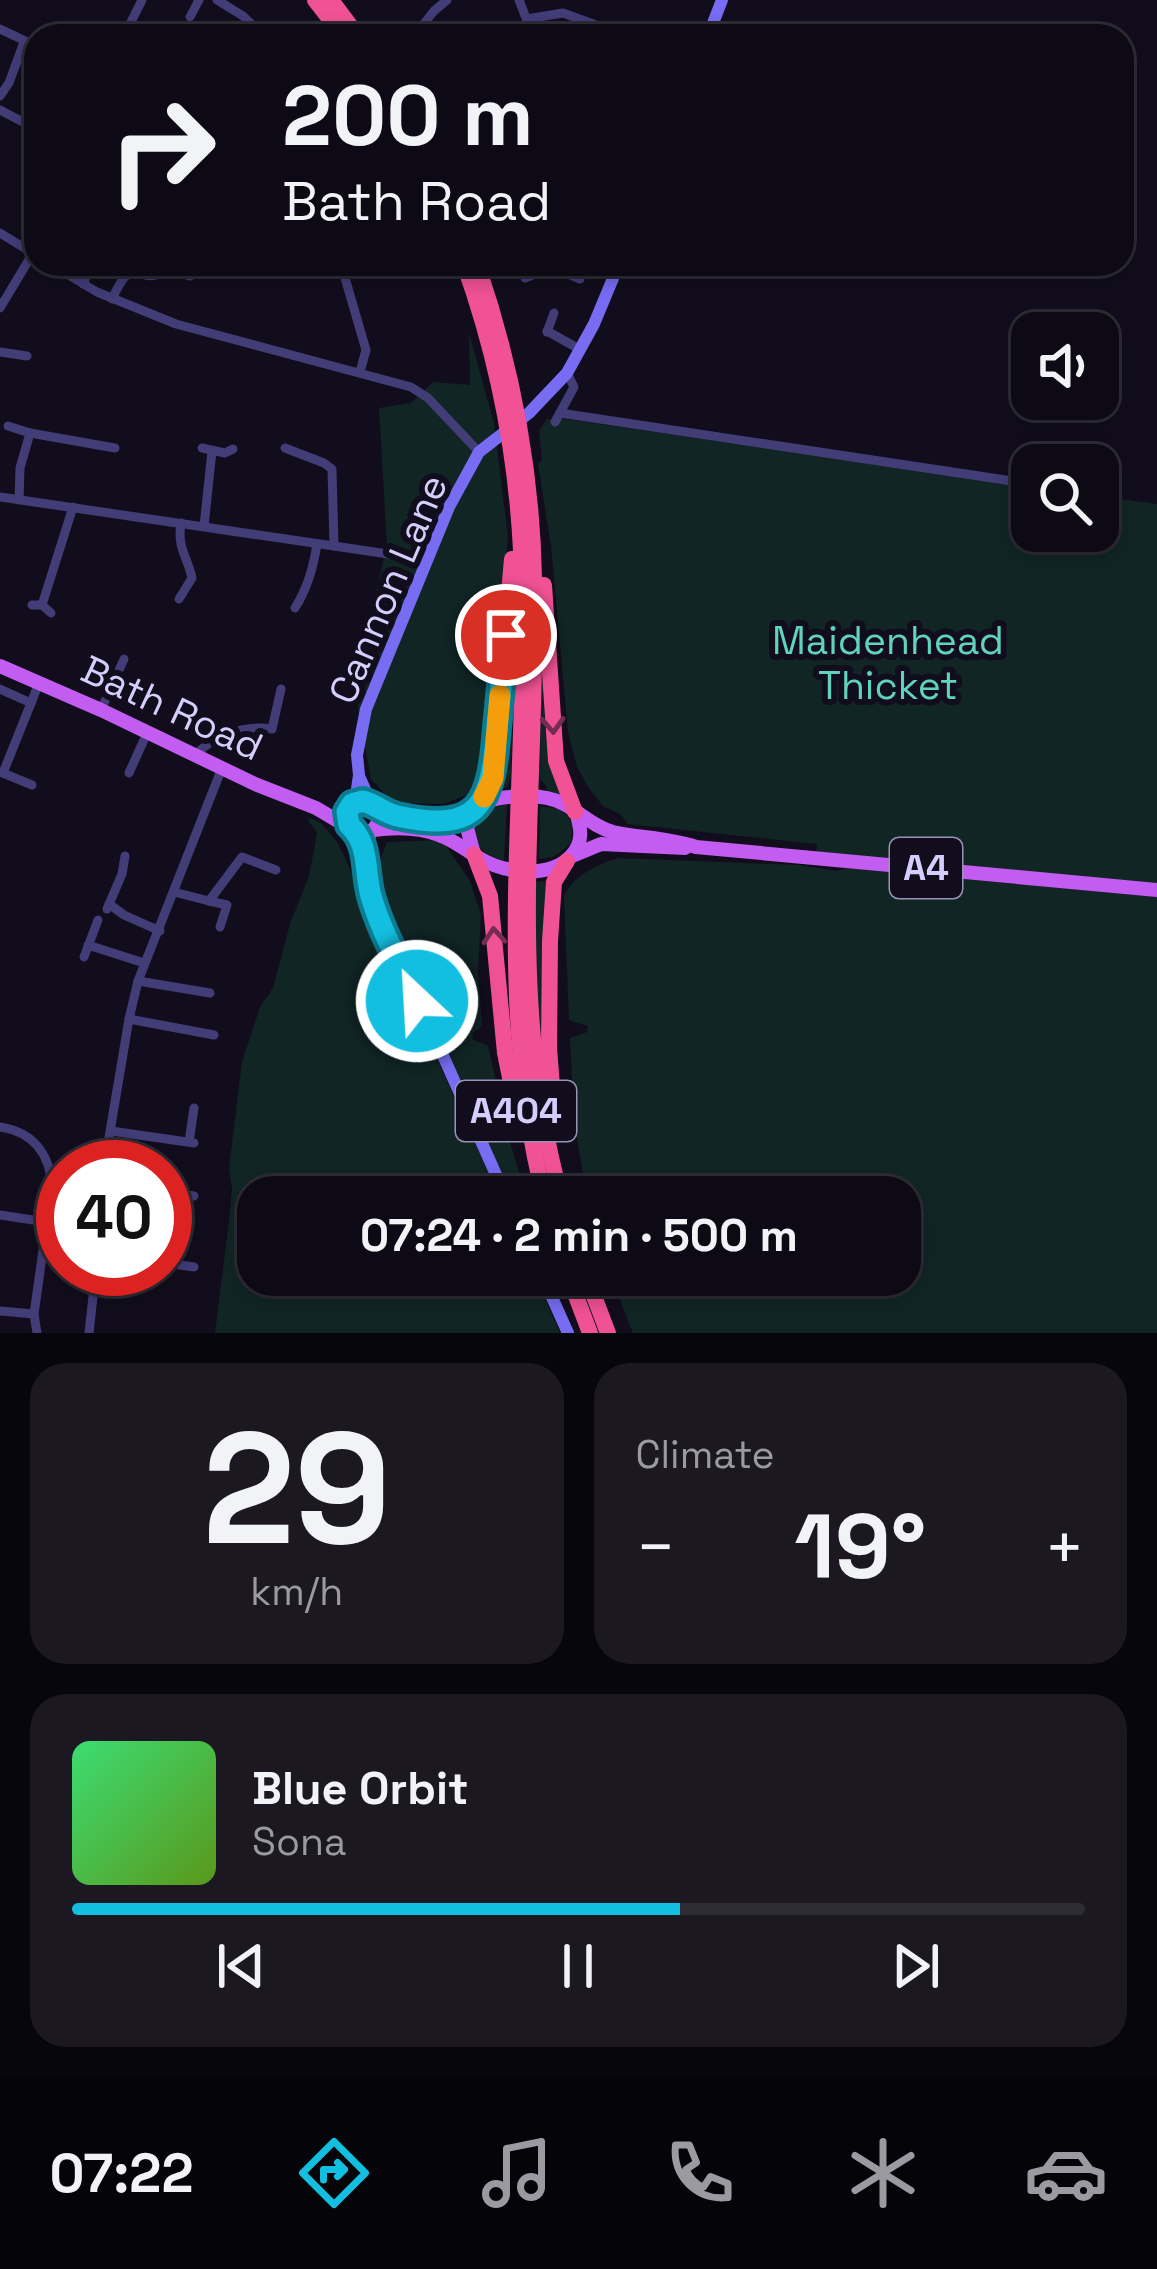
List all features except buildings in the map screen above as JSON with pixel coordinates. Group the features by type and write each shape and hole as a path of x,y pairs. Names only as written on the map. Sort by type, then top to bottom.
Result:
{"highway":[{"path":"315,0 334,24"},
{"path":"468,276 510,404"},
{"path":"481,276 501,338 524,505 534,633 529,984 541,1105 558,1176"},
{"path":"478,805 494,772 524,505"},
{"path":"524,505 544,586 556,761 575,812"},
{"path":"524,505 516,995 524,1093 540,1176"},
{"name":"A404","path":"474,854 490,896 514,1105 536,1176"},
{"name":"A404","path":"561,1176 548,1022 553,887 569,858"},
{"path":"576,1296 590,1333"},
{"path":"594,1296 608,1333"}],"main road":[{"name":"Bath Road","path":"0,666 363,830 398,827 430,832 474,854"},
{"path":"509,796 539,796 575,812 581,834 569,858 538,870 506,868 474,854 467,828 478,805 509,796"},
{"path":"364,804 379,820 363,830 347,819 364,804"},
{"name":"Bath Road","path":"316,808 364,804 393,815 442,820 457,818 478,805"},
{"name":"A4","path":"575,812 611,831 696,847 1157,890"},
{"name":"A4","path":"569,858 601,844 696,847"}],"street":[{"path":"190,17 199,0"},
{"path":"217,0 251,24"},
{"path":"424,24 447,0"},
{"path":"519,0 529,24"},
{"path":"527,19 563,14 592,24"},
{"path":"0,96 24,55"},
{"path":"0,308 24,271"},
{"path":"70,276 112,299 197,331 411,387 428,398 478,452"},
{"path":"83,284 87,276"},
{"path":"112,299 123,276"},
{"path":"344,276 366,350 360,372"},
{"path":"526,278 530,276"},
{"path":"574,276 580,279"},
{"name":"Cannon Lane","path":"364,804 357,755 366,709 449,507 478,452 530,413 568,373 614,276"},
{"path":"554,313 546,334 581,350"},
{"path":"0,352 27,356"},
{"path":"568,373 574,387 558,417 1011,481"},
{"path":"8,426 115,448"},
{"path":"20,500 20,468 30,433"},
{"path":"284,448 332,469 334,546"},
{"path":"204,526 207,449 225,453 233,449"},
{"path":"0,497 395,555 424,564"},
{"path":"42,608 73,507"},
{"path":"179,599 192,578 181,552 181,523"},
{"path":"295,608 313,571 317,544"},
{"path":"101,710 124,659"},
{"path":"32,785 1,772 39,683"},
{"path":"0,689 31,703"},
{"path":"195,755 209,741 229,734 256,727 272,729 281,689"},
{"path":"129,773 147,733"},
{"path":"109,1140 138,981 222,768"},
{"path":"363,830 370,894 497,1176"},
{"path":"125,856 108,907 160,931"},
{"path":"209,901 242,857 276,870"},
{"path":"173,892 227,904 220,928"},
{"path":"84,957 98,920"},
{"path":"88,945 144,964"},
{"path":"138,981 210,993"},
{"path":"129,1019 214,1035"},
{"path":"111,1131 191,1143 194,1108"},
{"path":"0,1126 19,1130 36,1142"},
{"path":"0,1215 36,1220"},
{"path":"36,1296 37,1333"},
{"path":"89,1333 93,1296"},
{"path":"551,1296 568,1333"},
{"path":"0,1311 34,1314"}],"green space":[{"path":"469,333 494,423 508,537 480,790 443,804 394,803 371,779 354,686 387,545 379,408 411,403 433,382 470,385"},
{"name":"Maidenhead Thicket","path":"547,419 564,419 1011,483 1011,552 1119,552 1119,499 1157,504 1157,884 816,853 817,844 628,824 603,806 577,767 568,732 551,546 538,464 542,460 539,430"},
{"path":"514,628 511,778 507,787 495,791"},
{"path":"541,632 546,738 561,795 546,790 540,779"},
{"path":"499,801 507,804 504,861 479,847 474,828 474,819"},
{"path":"540,806 560,809 573,822 571,844 553,857 539,859"},
{"path":"308,820 321,823 338,843 490,1176 237,1176 237,1296 544,1296 560,1333 215,1333 242,1062 260,1007 273,988 309,876 317,833"},
{"path":"442,840 470,881 481,915 482,1026 472,1039 488,1046 520,1176 501,1176 399,948 379,874 387,842"},
{"path":"618,858 799,865 1157,897 1157,1333 633,1333 618,1296 921,1296 921,1176 583,1176 574,1121 570,1038 587,1032 588,1026 569,1020 564,897 579,877"},
{"path":"549,880 548,1100 536,984 535,882"}],"slow traffic":[{"path":"484,797 493,778 500,695"}],"route":[{"path":"417,1001 370,894 367,855 349,825 347,812 352,804 363,801 393,815 447,820 481,803 493,778 506,635"}]}
